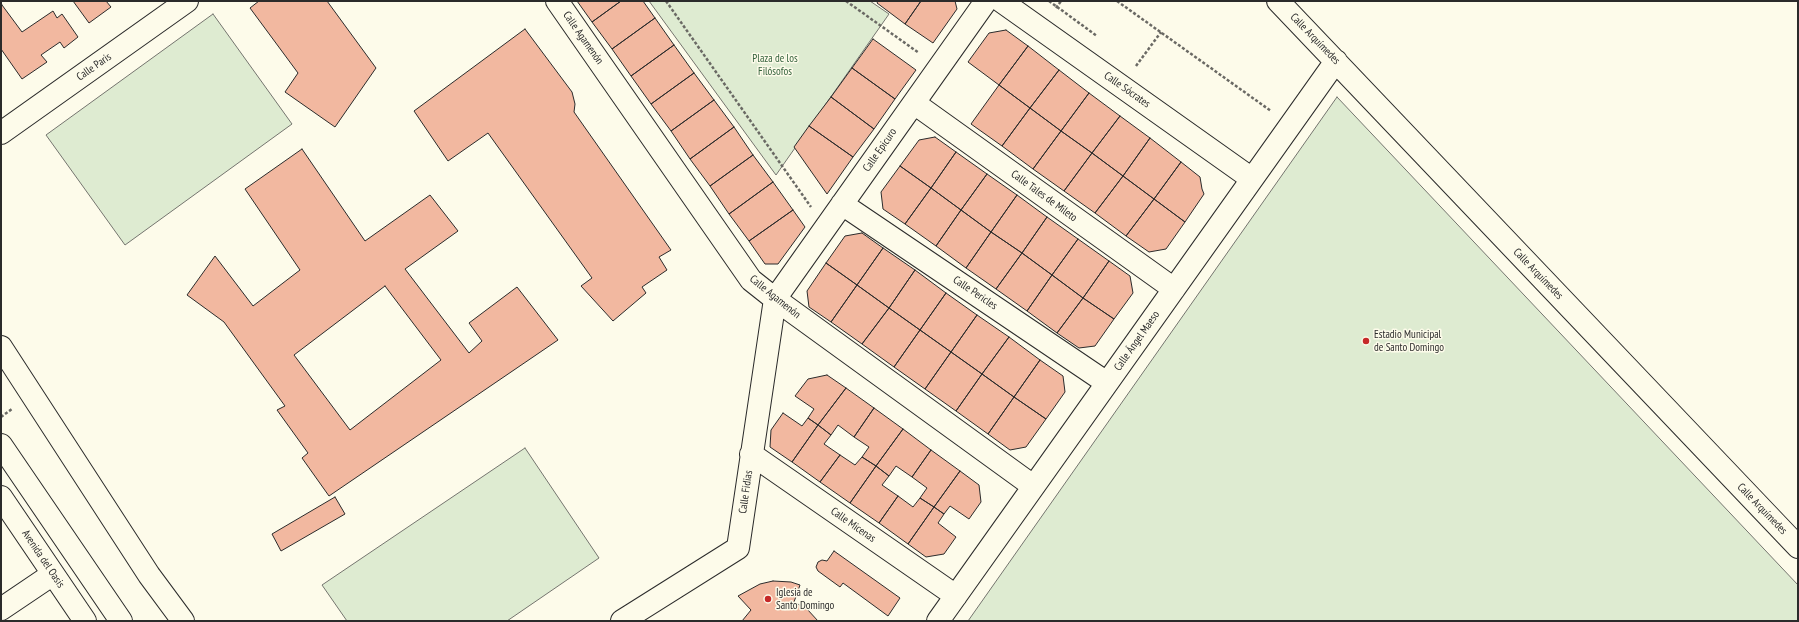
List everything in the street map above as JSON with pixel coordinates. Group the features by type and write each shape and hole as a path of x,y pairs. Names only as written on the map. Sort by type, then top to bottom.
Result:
{"street":[{"name":"Calle Paris","path":"1,133 187,1"},
{"name":"Calle Agamenón","path":"557,1 751,280 775,300 1033,486"},
{"name":"Calle Epicuro","path":"775,300 986,1"},
{"name":"Calle Sócrates","path":"1001,1 1252,179"},
{"name":"Calle Arquímedes","path":"1278,1 1798,547"},
{"name":"Calle Ángel Maeso","path":"938,621 1336,61"},
{"name":"Calle Tales de Mileto","path":"914,103 1174,289"},
{"name":"Calle Pericles","path":"842,204 1107,383"},
{"name":"Calle Fidias","path":"622,621 738,548 775,300"},
{"path":"1,347 149,575 182,621"},
{"path":"1,445 121,621"},
{"name":"Calle Micenas","path":"751,454 956,596"},
{"name":"Avenida del Oasis","path":"1,497 85,621"},
{"path":"1,609 53,574"}],"path":[{"path":"666,1 826,227"},
{"path":"846,1 939,68"},
{"path":"1117,1 1290,125"},
{"path":"1122,86 1161,32"}],"green space":[{"name":"Plaza de los Filósofos","path":"649,1 870,1 889,14 776,175"},
{"path":"213,14 292,124 125,245 46,135"},
{"name":"Estadio Municipal de Santo Domingo","path":"1337,97 1798,585 1798,621 968,621"},
{"path":"525,448 599,558 507,621 347,621 322,585"}],"building":[{"path":"73,1 106,1 111,7 89,23"},
{"path":"259,1 327,1 376,68 335,127 285,92 298,73 250,8"},
{"path":"577,1 621,1 592,22"},
{"path":"621,1 643,1 655,18 612,49 592,22"},
{"path":"878,1 921,1 905,24 877,3"},
{"path":"921,1 955,1 957,9 933,43 905,24"},
{"path":"2,5 22,32 53,11 57,18 62,14 78,37 64,48 60,42 41,55 47,62 22,79 1,49"},
{"path":"655,18 674,45 631,76 612,49"},
{"path":"525,29 572,92 575,104 574,112 671,250 659,257 667,270 642,287 646,293 613,321 581,286 592,278 488,133 448,161 414,111"},
{"path":"1006,30 1028,46 999,85 968,62 989,33"},
{"path":"873,39 916,70 895,99 852,68"},
{"path":"674,45 694,73 651,104 631,76"},
{"path":"1028,46 1059,70 1030,108 999,85"},
{"path":"852,68 895,99 874,129 831,97"},
{"path":"1059,70 1089,93 1061,131 1030,108"},
{"path":"694,73 714,100 671,131 651,104"},
{"path":"999,85 1030,108 1002,146 971,124"},
{"path":"1089,93 1120,116 1092,153 1061,131"},
{"path":"831,97 874,129 853,157 809,126"},
{"path":"714,100 734,127 690,159 671,131"},
{"path":"1030,108 1061,131 1033,169 1002,146"},
{"path":"1120,116 1150,138 1123,176 1092,153"},
{"path":"809,126 853,157 827,194 794,147"},
{"path":"734,127 753,155 710,186 690,159"},
{"path":"1061,131 1092,153 1064,191 1033,169"},
{"path":"935,137 956,152 931,188 900,166 919,140"},
{"path":"1150,138 1181,162 1154,199 1123,176"},
{"path":"302,149 365,241 430,195 458,231 405,269 469,353 482,341 469,323 517,287 558,340 329,496 302,458 308,453 277,410 285,406 224,322 187,295 215,256 253,306 300,270 245,189","holes":["385,286 441,360 350,430 294,355"]},
{"path":"956,152 987,174 961,210 931,188"},
{"path":"1092,153 1123,176 1095,213 1064,191"},
{"path":"753,155 773,182 729,214 710,186"},
{"path":"1181,162 1200,177 1204,194 1185,222 1154,199"},
{"path":"900,166 931,188 905,224 883,209 881,192"},
{"path":"987,174 1017,195 991,232 961,210"},
{"path":"1123,176 1154,199 1126,236 1095,213"},
{"path":"773,182 793,210 749,241 729,214"},
{"path":"931,188 961,210 936,246 905,224"},
{"path":"1017,195 1047,217 1022,253 991,232"},
{"path":"1154,199 1185,222 1166,249 1149,252 1126,236"},
{"path":"793,210 805,227 778,264 765,264 749,241"},
{"path":"961,210 991,232 966,268 936,246"},
{"path":"1047,217 1078,239 1052,275 1022,253"},
{"path":"991,232 1022,253 996,289 966,268"},
{"path":"862,233 883,248 857,285 826,263 845,236"},
{"path":"1078,239 1109,261 1083,298 1052,275"},
{"path":"883,248 915,270 889,308 857,285"},
{"path":"1022,253 1052,275 1027,311 996,289"},
{"path":"1109,261 1130,276 1133,293 1114,319 1083,298"},
{"path":"826,263 857,285 831,322 809,307 807,291"},
{"path":"915,270 946,293 920,330 889,308"},
{"path":"1052,275 1083,298 1057,333 1027,311"},
{"path":"857,285 889,308 862,344 831,322"},
{"path":"946,293 977,315 951,352 920,330"},
{"path":"1083,298 1114,319 1095,346 1079,348 1057,333"},
{"path":"889,308 920,330 894,367 862,344"},
{"path":"977,315 1009,337 982,374 951,352"},
{"path":"920,330 951,352 925,389 894,367"},
{"path":"1009,337 1040,360 1014,397 982,374"},
{"path":"951,352 982,374 956,411 925,389"},
{"path":"1040,360 1063,376 1065,392 1046,419 1014,397"},
{"path":"982,374 1014,397 988,434 956,411"},
{"path":"827,375 846,388 818,425 808,418 814,409 795,396 808,379"},
{"path":"846,388 874,408 854,437 838,425 831,435 818,425"},
{"path":"1014,397 1046,419 1026,447 1010,450 988,434"},
{"path":"874,408 903,429 876,466 862,457 869,447 854,437"},
{"path":"783,413 802,426 808,418 818,425 792,462 770,447 771,430"},
{"path":"818,425 831,435 824,444 840,455 820,482 792,462"},
{"path":"903,429 931,450 912,477 896,466 889,476 876,466"},
{"path":"931,450 960,471 934,507 920,498 927,488 912,477"},
{"path":"840,455 855,465 862,457 876,466 850,503 820,482"},
{"path":"876,466 889,476 882,485 898,496 879,523 850,503"},
{"path":"960,471 979,485 981,502 969,519 950,506 944,514 934,507"},
{"path":"898,496 913,507 920,498 934,507 908,544 879,523"},
{"path":"335,497 345,514 281,551 272,534"},
{"path":"934,507 944,514 938,523 956,537 944,554 926,557 908,544"},
{"path":"834,551 900,598 888,616 843,583 840,587 818,571 816,567 818,562 822,560 827,561"},
{"name":"Iglesia de Santo Domingo","path":"773,581 791,582 800,585 794,602 807,609 818,621 742,621 751,610 738,596 760,584"}],"place":[{"name":"Estadio Municipal de Santo Domingo","path":"1366,341"},
{"name":"Iglesia de Santo Domingo","path":"768,599"}]}
